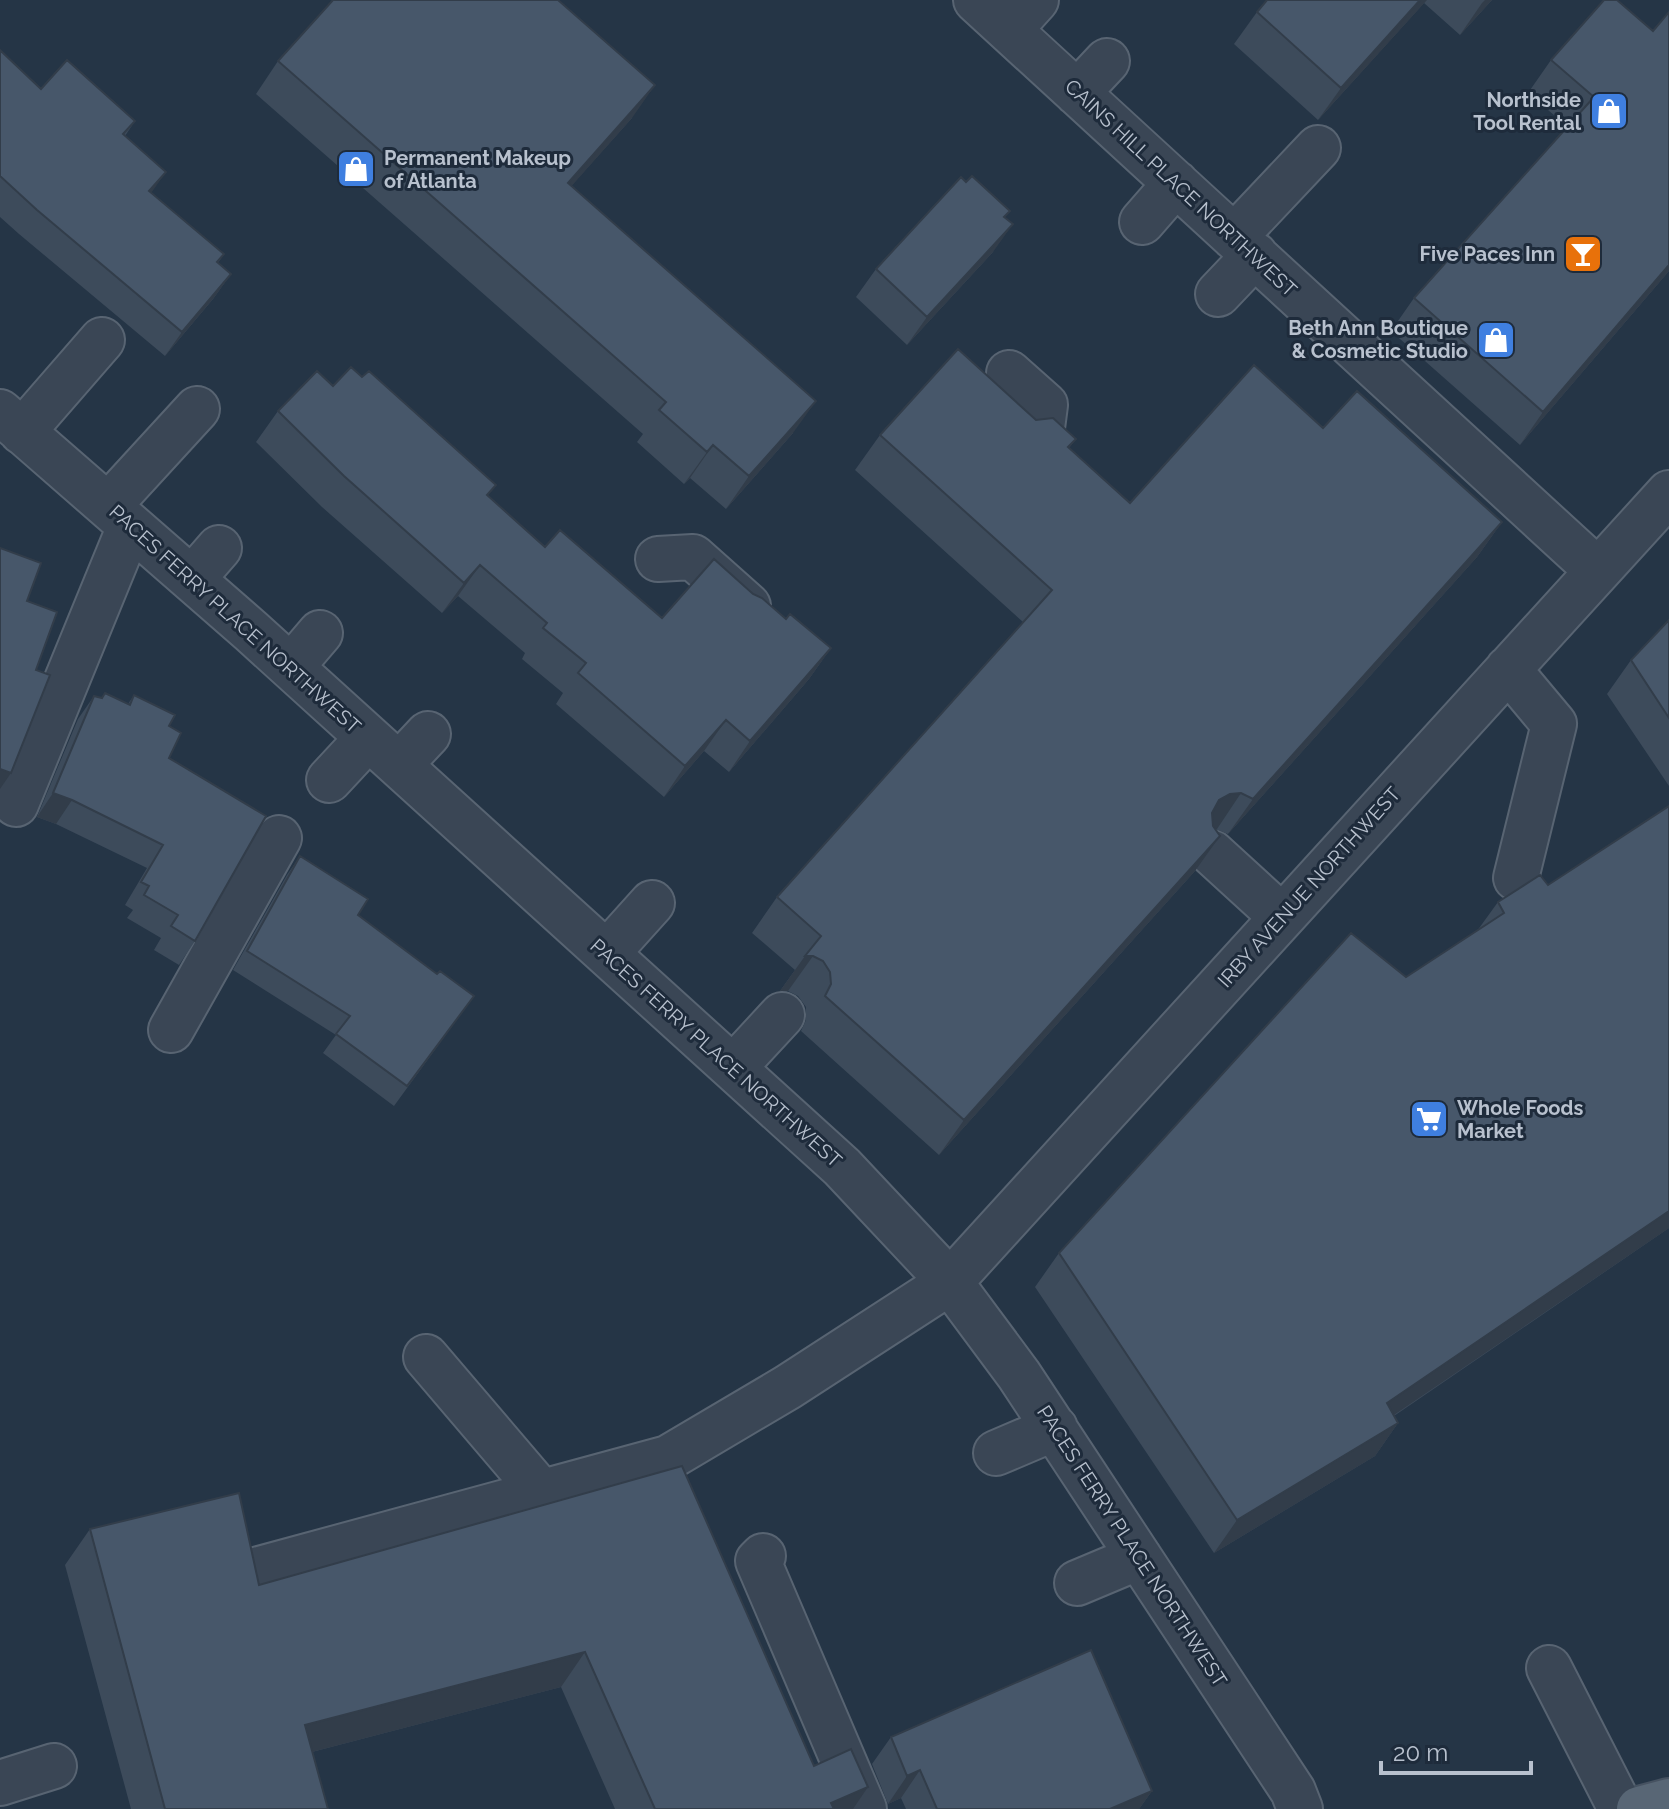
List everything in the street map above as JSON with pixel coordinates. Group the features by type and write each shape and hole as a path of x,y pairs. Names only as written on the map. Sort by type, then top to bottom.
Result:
{"street":[{"name":"CAINS HILL PLACE NORTHWEST","path":"976,0 1022,15 1077,93 1598,571"},
{"path":"1077,93 1107,61"},
{"path":"1218,294 1244,246 1318,148"},
{"path":"1142,222 1176,183"},
{"path":"11,422 102,340"},
{"path":"1009,373 1045,405 1042,428"},
{"path":"16,804 119,516 197,409"},
{"name":"PACES FERRY PLACE NORTHWEST","path":"11,422 119,516 206,564 291,667 842,1167 950,1282 1055,1428 1293,1791 1300,1809"},
{"name":"IRBY AVENUE NORTHWEST","path":"252,1571 668,1458 788,1387 950,1282 1669,493"},
{"path":"658,559 693,557 748,606"},
{"path":"291,667 320,633"},
{"path":"1508,669 1554,724 1516,878"},
{"path":"329,780 384,751 428,734"},
{"path":"171,1030 279,838"},
{"path":"1212,853 1282,917"},
{"path":"607,953 652,903"},
{"path":"733,1068 782,1015"},
{"path":"426,1357 542,1493"},
{"path":"996,1453 1055,1428"},
{"path":"763,1556 758,1561 864,1809"},
{"path":"1077,1583 1139,1557"},
{"path":"1549,1668 1647,1807"},
{"path":"0,1783 54,1766"}],"building":[{"path":"333,0 558,0 655,85 568,183 816,401 749,476 713,445 707,452 659,410 666,402 278,61"},
{"path":"1267,0 1420,0 1341,88 1257,12"},
{"path":"1604,0 1617,0 1653,31 1669,12 1669,265 1543,412 1414,298 1594,97 1551,60"},
{"path":"0,50 41,89 67,60 135,121 123,134 166,172 149,191 224,254 217,262 231,274 182,332 0,176"},
{"path":"972,176 1010,211 1004,217 1013,224 927,317 876,269 961,177 966,182"},
{"path":"958,349 1036,420 1053,418 1076,439 1068,447 1130,503 1254,365 1323,428 1357,391 1502,522 1253,799 1241,793 1219,800 1212,813 1213,826 1220,836 964,1120 825,996 831,984 830,972 823,961 805,956 821,936 777,897 1052,590 880,435"},
{"path":"351,367 362,377 369,371 496,485 487,495 545,547 560,530 662,618 714,559 753,594 786,619 790,614 831,648 750,741 726,720 685,766 578,673 586,663 543,628 547,623 480,565 464,583 344,476 278,411 317,371 333,386"},
{"path":"0,548 41,563 27,601 57,612 36,670 50,675 11,773 0,769"},
{"path":"1669,620 1669,718 1631,660"},
{"path":"105,693 130,705 134,695 175,715 169,726 181,733 169,758 266,816 195,941 171,926 178,915 144,895 149,886 141,882 163,845 53,793 94,696 102,698"},
{"name":"Whole Foods Market","path":"1669,806 1669,1211 1387,1403 1398,1423 1237,1520 1059,1253 1351,933 1406,977 1504,913 1498,902 1540,875 1548,885"},
{"path":"300,856 368,899 358,915 437,974 440,971 474,996 407,1086 336,1034 350,1016 247,951"},
{"path":"682,1466 814,1766 851,1749 868,1787 831,1803 834,1809 655,1809 585,1652 305,1725 328,1809 165,1809 90,1529 239,1493 259,1585"},
{"path":"1091,1650 1152,1791 1110,1809 937,1809 920,1770 907,1776 891,1737"}],"place":[{"name":"Northside Tool Rental","path":"1609,111"},
{"name":"Permanent Makeup of Atlanta","path":"356,169"},
{"name":"Five Paces Inn","path":"1583,254"},
{"name":"Beth Ann Boutique & Cosmetic Studio","path":"1496,340"},
{"name":"Whole Foods Market","path":"1429,1119"}]}
